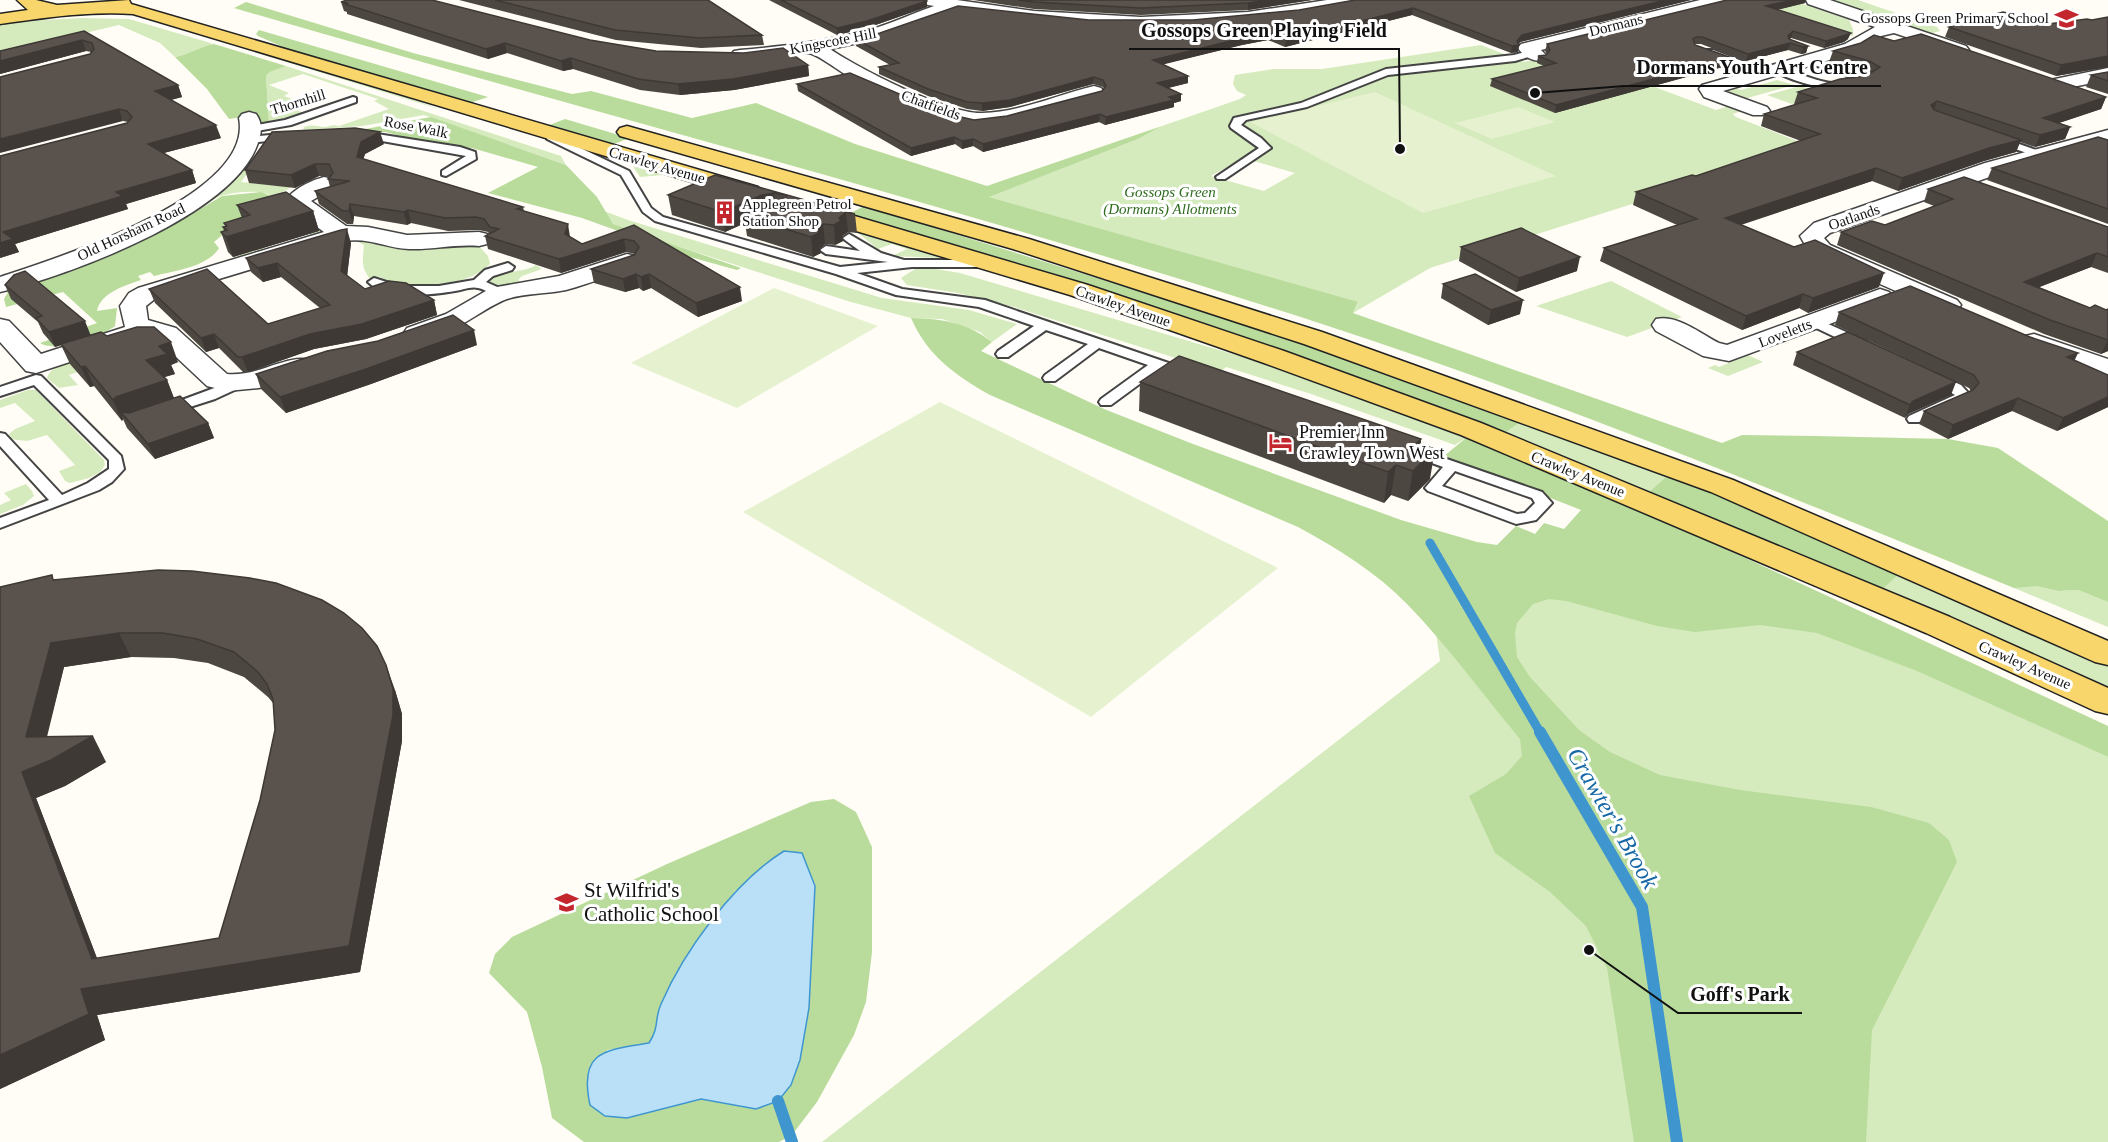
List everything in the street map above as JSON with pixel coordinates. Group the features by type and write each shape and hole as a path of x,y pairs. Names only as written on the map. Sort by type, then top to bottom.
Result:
{"main road":[{"path":"0,11 20,0"},
{"path":"25,0 36,7 65,10"},
{"path":"0,19 103,7 137,0"},
{"path":"168,0 177,6 356,52"},
{"name":"Crawley Avenue","path":"103,7 133,9 156,15 771,198"},
{"name":"Crawley Avenue","path":"610,127 1021,244 1324,342 1722,486 2108,654"},
{"name":"Crawley Avenue","path":"794,205 1079,290 1274,357 1471,429 1938,625 2108,702"}],"street":[{"path":"928,0 1048,17 1151,21 1259,15 1353,0"},
{"name":"Dormans","path":"1535,55 1527,48 1529,46 1720,0"},
{"path":"1814,0 1975,55"},
{"path":"1864,0 1942,27 1948,32 1926,38"},
{"name":"Kingscote Hill","path":"726,56 813,46 902,26 954,5"},
{"path":"1760,111 1708,91 1712,87 1772,70 1815,54 1855,46 1875,32 1895,28"},
{"name":"Chatfields","path":"813,46 842,66 881,86 970,119 997,117 1094,93"},
{"path":"2057,84 2108,74"},
{"path":"2037,77 2086,95"},
{"name":"Old Horsham Road","path":"0,285 95,250 173,215 219,185 238,163 250,129"},
{"name":"Oatlands","path":"1969,314 1822,250 1816,245 1812,236 1822,228 1959,180 2038,154 2108,136"},
{"path":"1959,180 1994,192"},
{"path":"324,184 297,200 342,234"},
{"path":"326,357 267,377 237,384 217,380 167,334 136,324 133,306 138,298 147,293 342,234 366,232 404,242 457,237 479,239"},
{"path":"393,342 455,319 489,288 528,288 563,283 627,261"},
{"name":"Loveletts","path":"1665,325 1712,350 1729,353 1907,287"},
{"path":"0,327 36,372 145,328"},
{"path":"2017,335 2108,368"}],"lane":[{"path":"1697,48 1834,87 1845,88 1866,81 1815,54"},
{"path":"1221,177 1266,148 1264,144 1235,126 1238,120 1243,118 1304,105 1386,72 1535,55"},
{"name":"Thornhill","path":"250,129 286,123 353,100"},
{"path":"531,127 625,173 630,178 647,212 652,216 840,271 900,292 981,303 1199,378"},
{"path":"250,129 303,136"},
{"name":"Rose Walk","path":"343,134 391,137 424,146 463,150 471,154 471,159 446,173"},
{"path":"1985,136 2038,154"},
{"path":"724,238 746,232"},
{"path":"849,238 877,256"},
{"path":"826,250 912,263"},
{"path":"840,271 912,263 989,263"},
{"path":"374,282 392,288 419,291 489,288 489,273 508,267"},
{"path":"1815,322 1869,347"},
{"path":"1003,354 1044,325"},
{"path":"1050,378 1098,343"},
{"path":"1106,402 1158,364"},
{"path":"0,392 36,372 116,459 118,465 114,472 102,481 0,523"},
{"path":"1914,419 1964,396 1956,388 1923,373"},
{"path":"155,415 237,384"},
{"path":"0,437 58,500"},
{"path":"1397,446 1452,465 1537,495 1544,502 1530,518 1516,519 1433,488 1452,465"}],"green space":[{"path":"1749,0 1791,0 1849,20 1853,36 1746,2"},
{"path":"1820,0 1858,0 1937,27 1940,31 1929,34"},
{"path":"246,2 413,53 572,94 591,91 692,118 756,103 855,144 987,186 1162,126 1138,139 989,197 1358,302 1353,313 1722,443 1742,435 1816,436 1948,439 1998,448 2108,521 2108,602 2078,590 2058,591 2036,586 2014,588 1582,416 1319,323 914,200 234,8"},
{"path":"136,13 363,82 442,110 131,14"},
{"path":"83,18 129,19 214,44 175,57 160,43 119,25 0,53 0,22"},
{"path":"259,30 488,97 470,103 290,50 258,36 256,34"},
{"path":"214,44 286,66 266,76 269,123 260,124 255,115 229,119 207,89 175,57"},
{"name":"Gossops Green (Dormans) Allotments","path":"1481,45 1524,62 1553,55 1551,48 1716,110 1735,104 1748,109 1733,114 1736,117 1812,147 1430,268 1353,313 1358,303 988,197 1138,139 1162,126 1240,99 1246,95 1237,91 1233,84 1235,75 1273,69 1322,69","holes":["1243,158 1295,173 1264,191 1211,176"]},
{"path":"286,66 561,156 566,165 424,115 362,126 303,130 304,127 310,126 339,126 389,109 374,101 378,99 303,74 269,85 289,93 284,96 310,105 297,110 302,113 269,123 266,76"},
{"path":"1777,80 1794,85 1740,100 1723,92 1722,88 1728,86 1741,90"},
{"path":"1800,86 1826,94 1792,104 1767,95"},
{"path":"1375,92 1556,176 1423,213 1250,122"},
{"path":"1518,107 1555,122 1492,139 1455,123"},
{"path":"431,117 566,165 597,197 613,224 741,268 737,270 690,257 582,218 488,193 538,167 472,148 429,144 386,132 354,131"},
{"path":"565,119 629,138 612,145 547,126"},
{"path":"258,155 241,182 291,187 283,192 283,200 320,228 322,231 315,238 257,255 233,257 263,248 267,251 305,240 312,232 298,221 291,222 281,215 280,202 268,194 246,192 231,194 218,197 170,226 125,247 7,294 6,291 11,288 142,237 175,220 205,202 232,181 252,157"},
{"path":"639,163 943,255 939,258 892,256 907,249 892,244 878,249 858,233 663,175 640,177 632,165"},
{"path":"261,192 278,199 214,242 219,248 207,260 154,276 150,272 138,276 141,280 121,287 103,299 97,311 117,308 115,326 99,335 67,345 47,346 40,343 97,323 63,292 6,307 4,299 7,294 140,240 222,196"},
{"path":"864,206 1262,329 1519,423 1502,435 847,215"},
{"path":"604,211 882,298 969,310 1017,324 992,342 980,332 942,319 911,318 851,302 624,229 613,224"},
{"path":"355,240 478,245 488,256 490,264 480,272 452,283 420,287 404,286 380,277 371,280 364,267 364,245"},
{"path":"536,265 542,269 522,276 518,280 521,283 501,287 489,283 488,278"},
{"path":"930,268 960,273 1256,361 1466,438 1455,445 1311,394 1226,367 1220,372 1014,307 958,293 907,285 901,278 915,269"},
{"path":"1611,281 1682,317 1627,337 1536,306"},
{"path":"774,288 878,326 737,408 631,363"},
{"path":"911,318 944,321 973,330 992,342 981,351 1104,409 1401,520 1477,542 1497,545 1516,526 1535,534 1544,523 1564,529 1581,510 1444,456 1466,438 1694,534 2108,726 2108,757 1917,671 1817,633 1760,625 1695,632 1657,626 1566,601 1549,599 1533,604 1517,623 1515,633 1517,657 1530,677 1579,730 1610,752 1660,775 1740,790 1871,807 1929,823 1949,840 1957,862 1872,1030 1866,1142 1634,1142 1607,968 1586,926 1550,892 1495,853 1469,796 1506,774 1522,756 1520,739 1437,637 1383,582 1342,553 1298,527 977,388 943,363 925,343"},
{"path":"109,348 99,365 69,375 78,385 59,388 47,378 56,366 64,362"},
{"path":"1748,355 1763,362 1728,376 1708,368 1715,365 1719,367"},
{"path":"28,390 36,390 104,460 105,465 100,472 89,478 70,483 65,481 59,471 75,465 47,435 27,441 10,439 9,434 15,429 35,421 15,403 0,408 0,400"},
{"path":"940,402 1278,568 1091,717 743,512"},
{"path":"1519,423 1668,475 1648,493 1502,435"},
{"path":"1668,475 1900,573 1882,590 1648,493"},
{"path":"26,484 34,496 23,505 0,514 0,505 11,500 4,493"},
{"path":"1425,555 1671,559 2108,757 2108,1142 822,1142 1440,661"},
{"path":"1900,573 2108,665 2108,692 1882,590"},
{"path":"2036,586 2058,591 2078,590 2108,602 2108,627 2014,588"},
{"path":"834,799 856,812 872,847 872,952 866,1002 854,1035 817,1102 792,1135 779,1142 584,1142 552,1118 542,1067 527,1012 489,973 495,954 512,937 667,864 811,802","holes":["736,890 809,1008 800,1060 791,1085 756,1109 701,1099 627,1118 605,1116 607,1050 649,1044 657,1031 660,1006 688,955"]}],"water":[{"path":"784,851 802,853 815,886 809,1008 800,1060 791,1085 778,1101 756,1109 701,1099 627,1118 605,1116 590,1105 587,1087 588,1073 592,1063 608,1051 649,1043 655,1032 661,1004 697,940 729,899 765,864"}],"building":[{"path":"347,0 432,0 590,40 656,51 744,53 783,48 808,65 733,79 678,84 638,79 571,58 561,61 505,43 486,49 341,2"},
{"path":"495,0 708,0 762,35 700,38 615,30"},
{"path":"781,0 927,1 867,21 837,28"},
{"path":"1018,0 1270,0 1141,8"},
{"path":"1355,0 1666,0 1522,35 1517,41 1519,45 1512,46 1413,8 1286,40 1269,33 1243,38 1153,60 1188,76 1157,83 1181,94 1169,97 1174,100 1106,117 1100,114 983,144 973,139 962,141 954,137 911,148 797,84 850,73 944,113 974,120 1007,116 1102,91 1106,86 1103,80 1094,77 1010,100 967,102 928,89 879,67 899,63 856,39 958,6 1089,20 1193,20 1299,10"},
{"path":"1727,0 1793,0 1766,6 1851,33 1826,41 1793,31 1788,36 1789,39 1808,46 1803,47 1790,43 1748,54 1702,37 1696,37 1693,39 1695,45 1732,58 1556,105 1492,79 1556,63 1538,56 1546,55 1550,50 1547,44"},
{"path":"2003,12 2048,24 2108,17 2108,56 2061,65 1949,27"},
{"path":"84,31 178,85 155,91 216,125 148,144 192,170 116,192 123,196 3,232 13,239 0,243 0,156 127,123 132,117 127,111 119,109 0,139 0,77 90,54 94,49 92,43 82,40 0,61 0,51"},
{"path":"1921,34 2106,97 2043,118 2070,127 2040,135 1937,101 1931,105 1934,110 2021,140 1989,148 1902,178 1876,168 1725,218 1794,247 1815,240 1884,273 1813,298 1803,294 1746,316 1604,248 1697,219 1636,192 1692,175 1696,176 1820,134 1764,114 1817,98 1798,92 1840,79 1866,76 1880,67 1869,61 1833,51 1861,43 1874,35 1894,41"},
{"path":"2108,72 2108,81 2091,75"},
{"path":"355,128 380,132 361,142 357,157 523,207 517,209 568,224 565,234 582,244 634,225 740,287 696,303 649,274 641,277 636,274 623,279 591,269 634,255 639,247 634,241 624,239 559,259 485,236 499,229 490,227 484,219 476,217 445,218 408,210 404,212 350,204 349,211 343,211 315,191 350,181 328,179 333,173 329,164 315,164 291,175 245,170 272,132"},
{"path":"2098,137 2108,140 2108,209 1992,168"},
{"path":"715,175 855,214 846,212 839,218 841,221 834,225 823,224 816,229 819,233 811,237 744,216 769,205 787,203 786,195 774,193 762,195 722,212 668,195"},
{"path":"1964,177 2108,227 2108,257 2097,253 2024,282 2090,308 2095,305 2108,309 2108,340 2050,320 1841,232 1872,221 1885,225 1953,199 1928,189"},
{"path":"286,192 313,211 226,237 221,232 227,230 223,227 227,226 224,223 250,215 237,205"},
{"path":"1521,228 1580,257 1519,278 1461,247"},
{"path":"347,229 341,271 365,289 389,281 406,283 434,300 362,324 310,334 238,357 214,334 201,338 149,289 207,269 268,324 330,305 277,263 258,268 246,258"},
{"path":"25,271 85,321 49,332 36,318 42,316 5,285 14,275"},
{"path":"1475,274 1523,300 1491,310 1443,284"},
{"path":"1910,286 2030,337 2078,353 2067,357 2108,375 2108,397 2063,418 2018,398 1953,425 1924,411 1973,390 1979,383 1974,375 1839,312"},
{"path":"453,315 474,330 280,397 256,374 327,351 378,341"},
{"path":"137,327 154,327 171,342 159,346 167,354 146,360 167,380 113,400 85,366 81,367 61,344 101,332 107,336"},
{"path":"1848,332 1956,382 1913,401 1910,405 1797,352"},
{"path":"1179,356 1421,439 1417,443 1435,449 1413,471 1396,465 1388,472 1140,382"},
{"path":"180,396 208,423 148,444 121,412 129,413"},
{"path":"158,570 192,571 276,583 322,600 344,613 362,628 377,646 386,665 393,689 393,715 349,946 81,989 89,1014 0,1055 0,587 52,575 53,580","holes":["119,633 163,633 197,639 234,652 258,672 267,684 273,699 275,730 260,800 219,938 92,959 22,772 51,760 93,736 26,737 51,643"]}],"waterway":[{"name":"Crawter's Brook","path":"1430,543 1541,734"},
{"name":"Crawter's Brook","path":"1540,732 1642,907 1677,1142"},
{"path":"778,1101 792,1142"}],"place":[{"name":"Gossops Green Primary School","path":"2067,18"},
{"name":"Dormans Youth Art Centre","path":"1535,93"},
{"name":"Gossops Green Playing Field","path":"1400,149"},
{"name":"Applegreen Petrol Station Shop","path":"724,213"},
{"name":"Premier Inn Crawley Town West","path":"1281,442"},
{"name":"St Wilfrid's Catholic School","path":"566,902"},
{"name":"Goff's Park","path":"1589,950"}]}
